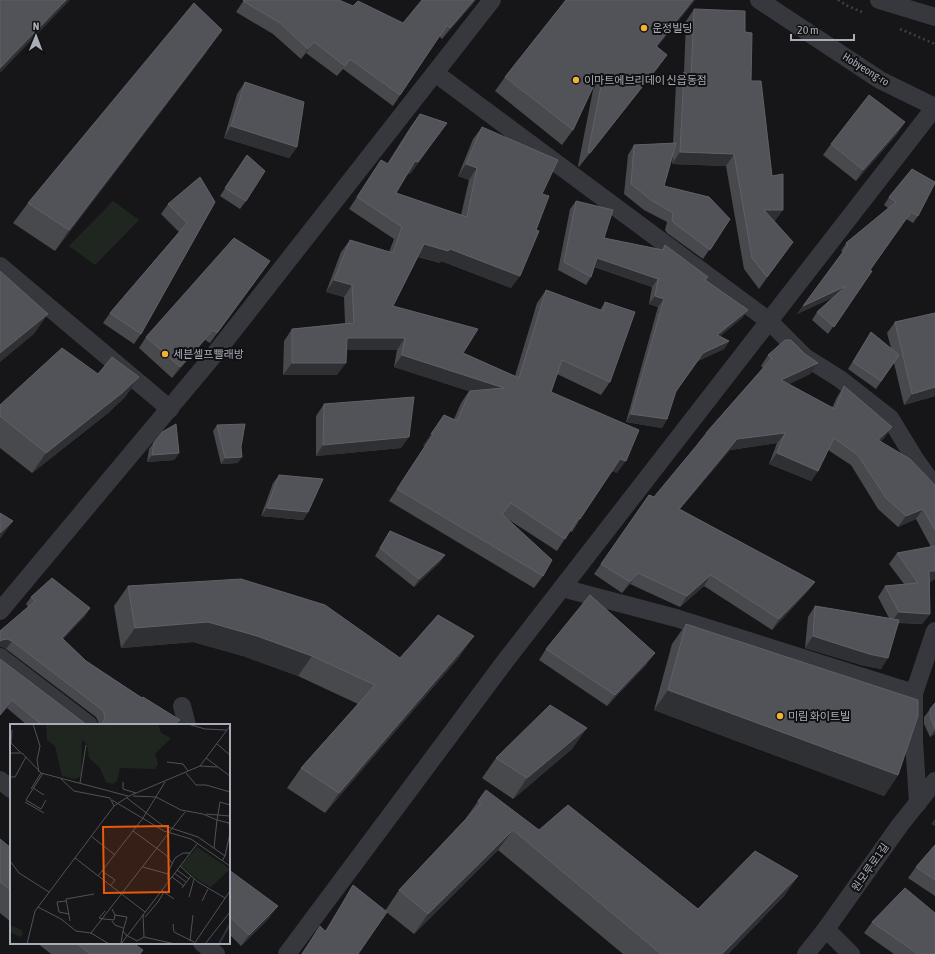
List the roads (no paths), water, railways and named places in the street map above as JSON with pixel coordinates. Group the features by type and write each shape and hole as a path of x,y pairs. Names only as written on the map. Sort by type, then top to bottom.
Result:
{"street":[{"path":"0,611 214,355 492,0"},
{"name":"Hobyeong-ro","path":"759,0 880,80 935,107"},
{"path":"879,0 935,17"},
{"path":"435,73 770,321 805,357 840,379 890,418 915,459 935,487"},
{"path":"287,954 506,660 935,107"},
{"path":"0,266 170,409"},
{"path":"562,588 676,618 914,693"},
{"path":"918,803 914,741 914,693 930,659 935,631"},
{"path":"0,656 88,724"},
{"path":"182,706 188,724"},
{"path":"0,780 10,788"},
{"name":"원모루로1길","path":"806,954 826,929 900,825 935,781"},
{"path":"826,929 851,954"},
{"path":"203,944 216,954"}],"place":[{"name":"운정빌딩","path":"644,28"},
{"name":"이마트에브리데이 신읍동점","path":"576,80"},
{"name":"세븐셀프빨래방","path":"165,354"},
{"name":"미림 화이트빌","path":"780,716"}]}
